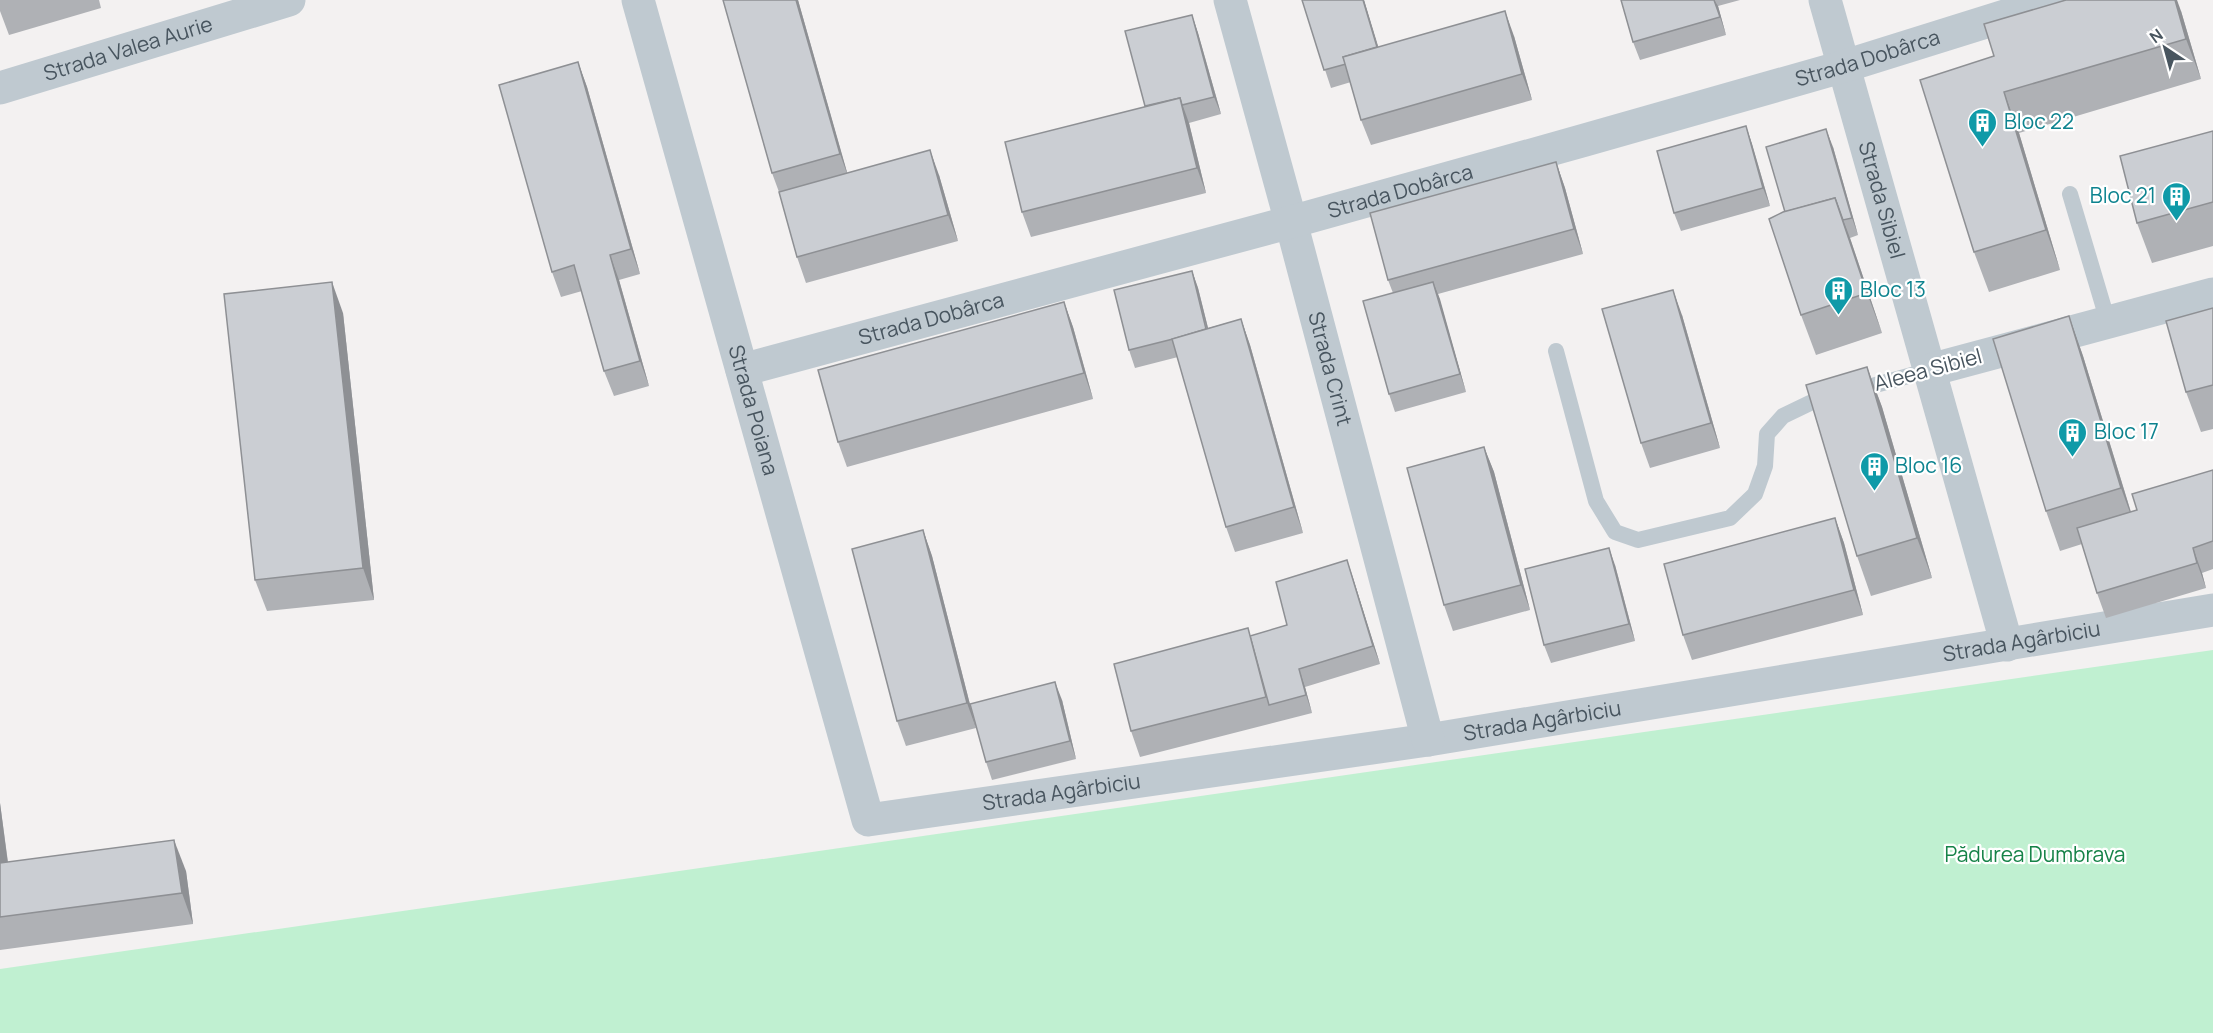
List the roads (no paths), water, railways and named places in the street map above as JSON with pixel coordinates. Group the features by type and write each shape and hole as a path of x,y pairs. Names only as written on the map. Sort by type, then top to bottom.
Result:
{"street":[{"name":"Strada Valea Aurie","path":"0,88 289,0"},
{"name":"Strada Poiana","path":"638,0 868,820"},
{"name":"Strada Crint","path":"1230,0 1292,222 1428,740"},
{"name":"Strada Sibiel","path":"1825,0 2007,645"},
{"name":"Strada Dobârca","path":"742,370 1292,222 1845,66 2056,0"},
{"name":"Aleea Sibiel","path":"1930,370 2213,294"},
{"name":"Strada Agârbiciu","path":"868,820 1428,740 2213,610"}],"lane":[{"path":"2070,194 2108,322"},
{"name":"Aleea Sibiel","path":"1556,351 1596,501 1615,532 1638,540 1730,518 1755,494 1765,466 1767,434 1783,416 1809,403 1930,370"}],"place":[{"name":"Bloc 22","path":"1983,148"},
{"name":"Bloc 21","path":"2177,222"},
{"name":"Bloc 13","path":"1839,316"},
{"name":"Bloc 17","path":"2073,458"},
{"name":"Bloc 16","path":"1874,492"}],"park label":[{"name":"Pădurea Dumbrava","path":"2035,855"}]}
